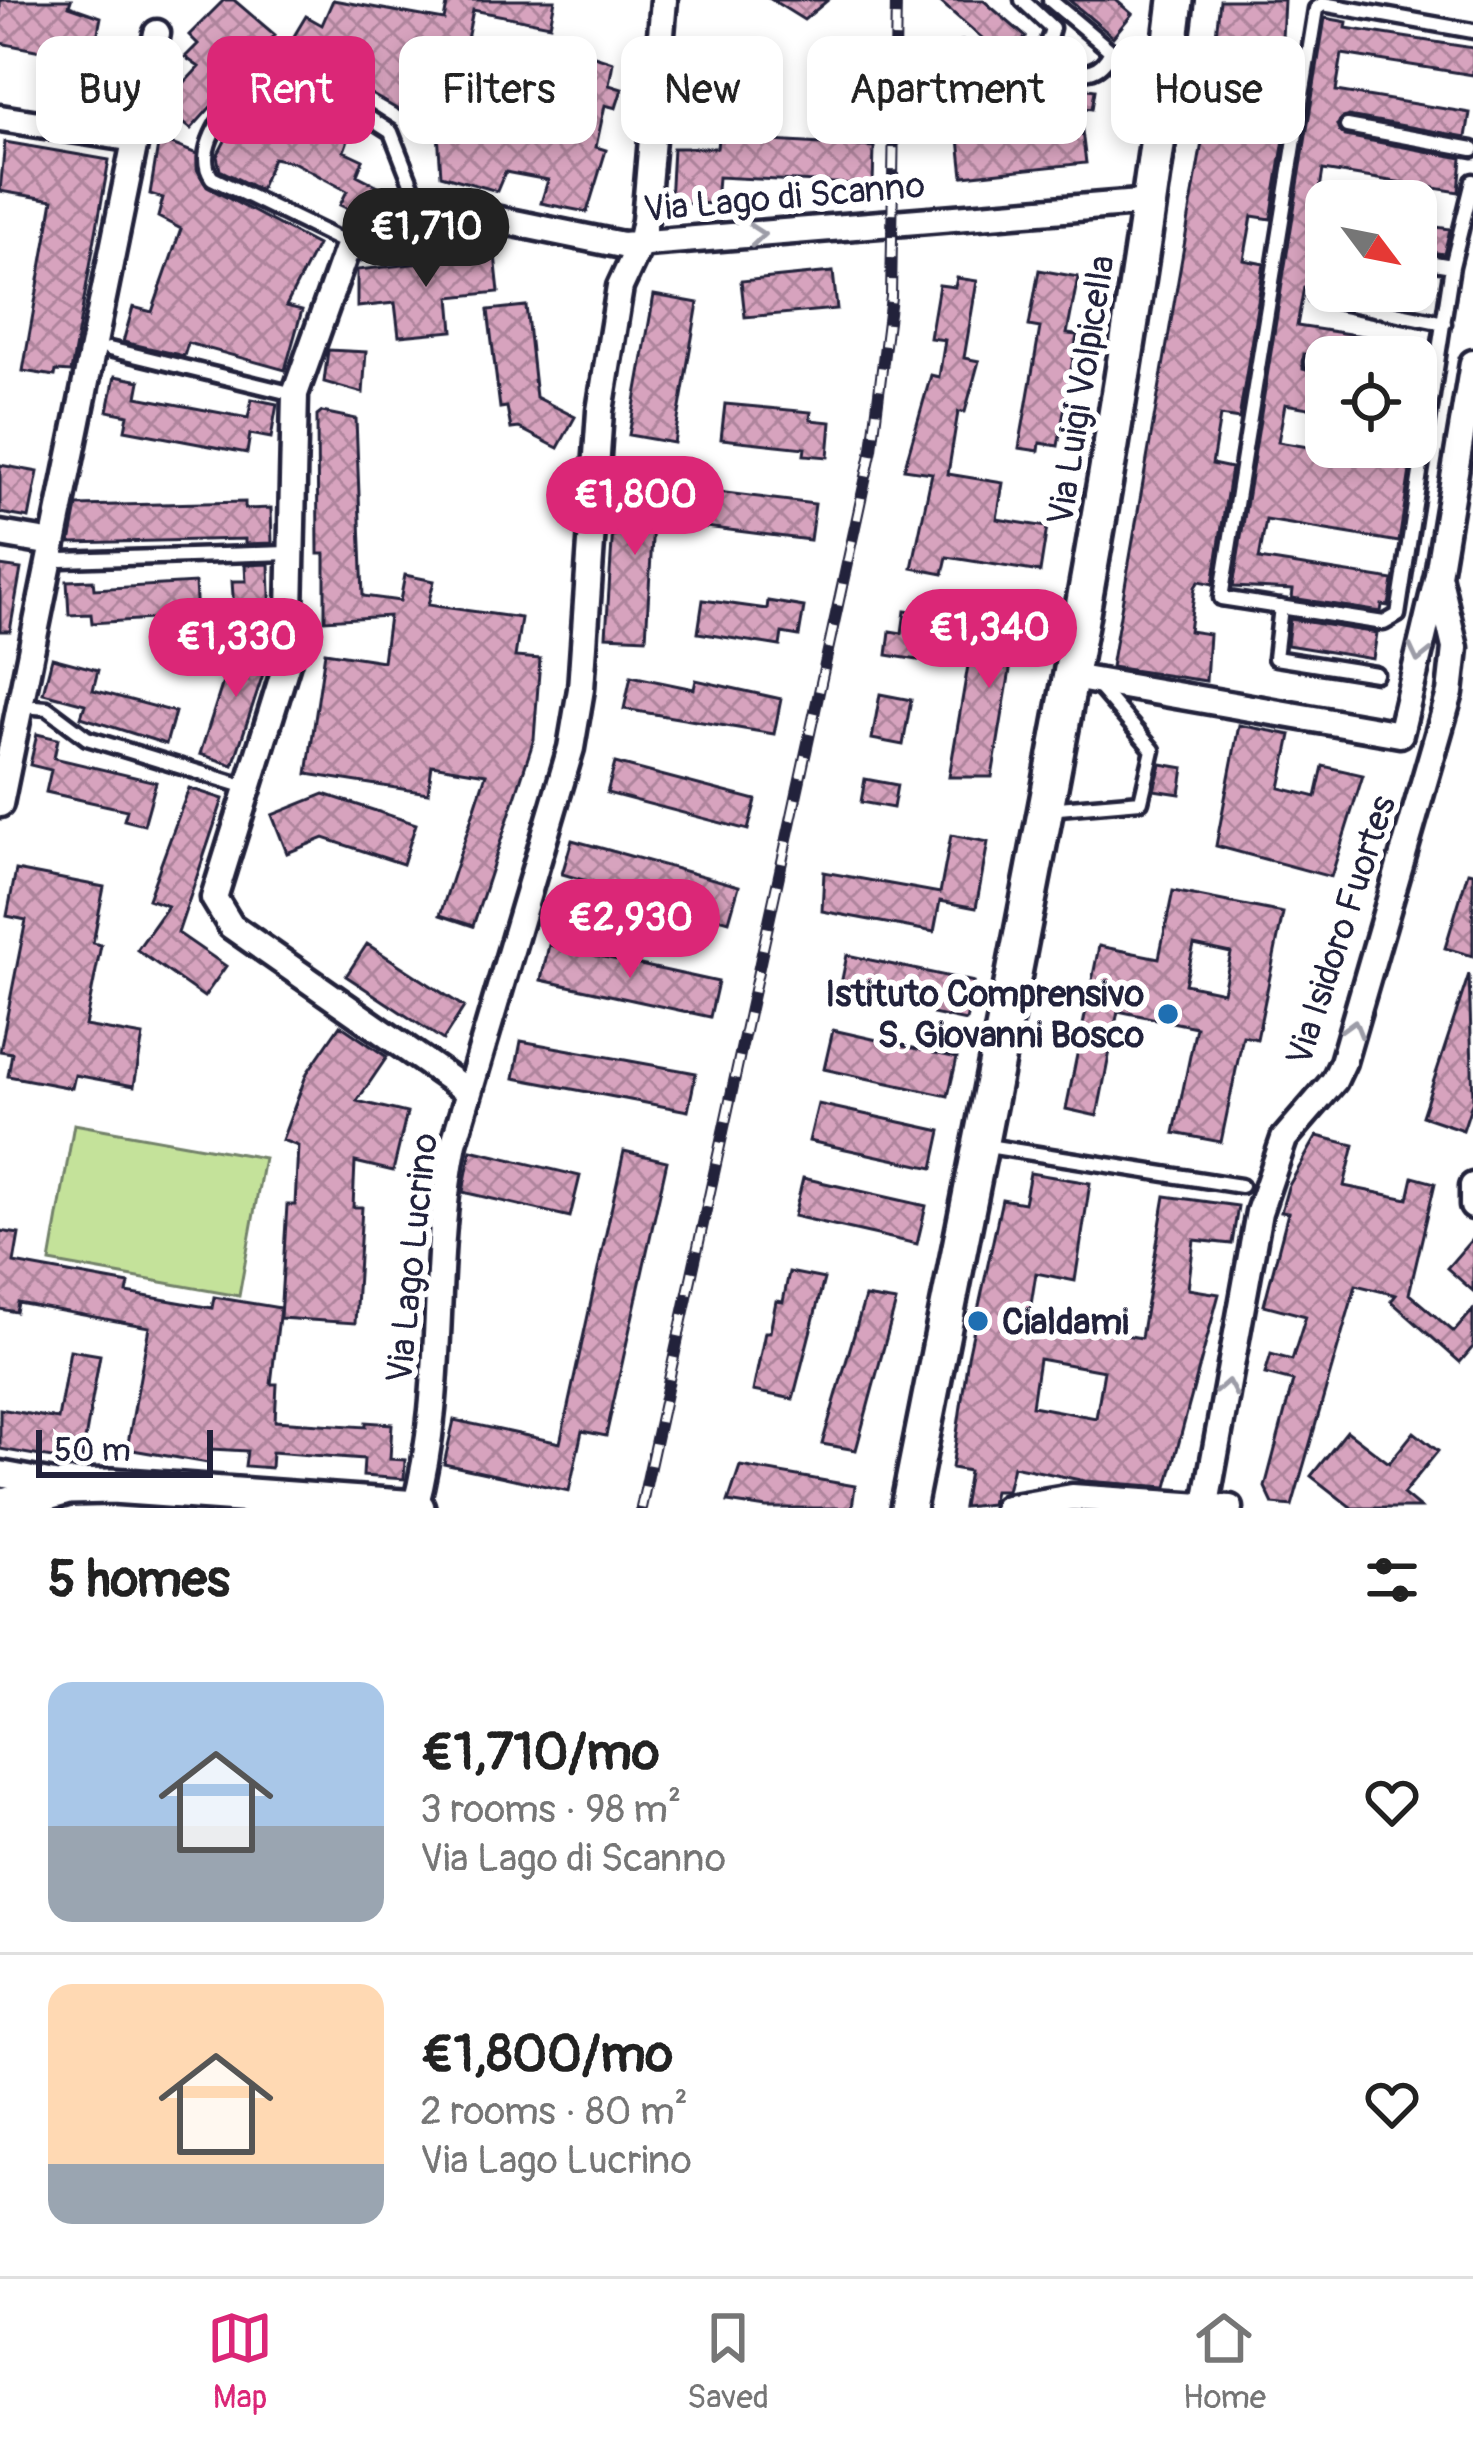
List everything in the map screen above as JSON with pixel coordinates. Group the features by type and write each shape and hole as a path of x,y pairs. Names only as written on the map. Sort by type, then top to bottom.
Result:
{"street":[{"name":"Via Lago Lucrino","path":"416,1508 430,1450 446,1180 466,1091 574,733 600,411 620,287 640,244 664,0"},
{"name":"Via Luigi Volpicella","path":"908,1508 1045,809 1083,679 1176,0"},
{"path":"0,118 36,124"},
{"path":"0,804 58,551 134,144"},
{"name":"Via Lago di Scanno","path":"352,247 425,220 465,213 640,244 1151,202"},
{"path":"352,247 333,275 296,394 289,656 216,890 218,911 304,981 466,1091"},
{"name":"Via Isidoro Fuortes","path":"1083,679 1400,734 1438,575 1473,363"},
{"path":"0,534 58,551"},
{"name":"Via Isidoro Fuortes","path":"1218,1506 1259,1212 1284,1139 1334,1081 1343,1062 1456,670 1438,575"},
{"path":"1473,1186 1473,1206"},
{"path":"0,1474 109,1497 416,1508"},
{"path":"0,1508 68,1487"},
{"path":"1007,1508 1072,1497 1218,1506"}],"lane":[{"path":"1022,0 1052,28 1049,36"},
{"path":"1050,0 1111,52 1095,72 1087,71"},
{"path":"1420,468 1398,615 1384,623 1221,598 1316,9 1322,4 1473,31"},
{"path":"352,247 212,178 205,168 205,147 268,63 286,64 391,132 425,220"},
{"path":"1346,126 1473,149"},
{"path":"1437,362 1452,266 1473,181"},
{"path":"1437,264 1452,266"},
{"path":"1390,312 1444,323"},
{"path":"109,349 296,394"},
{"path":"58,551 290,553"},
{"path":"1281,607 1275,658 1376,674"},
{"path":"1045,809 1141,801 1153,750 1083,679"},
{"path":"35,707 47,708 87,738 251,788"},
{"path":"980,1144 1241,1186"}],"green space":[{"path":"74,1124 264,1158 239,1296 50,1262"}],"building":[{"path":"0,0 71,0 69,6 101,17 97,36 36,36 36,50 0,43"},
{"path":"224,0 234,0 275,35 207,36 207,111 191,129 183,123 183,84 199,67 185,57 198,44 189,35"},
{"path":"333,0 444,20 448,0 555,0 550,25 473,10 468,36 399,36 399,110 375,96 375,36 294,36 306,16 322,25"},
{"path":"772,0 828,0 804,20"},
{"path":"938,0 983,0 1025,36 980,36"},
{"path":"1069,0 1116,0 1132,14 1112,36"},
{"path":"1220,0 1284,0 1282,36 1216,35"},
{"path":"1325,18 1347,22 1346,28 1473,48 1473,75 1342,54 1336,91 1470,113 1466,137 1349,116 1337,125 1345,136 1462,158 1459,192 1437,188 1437,180 1385,180 1323,170 1321,180 1305,180 1305,287 1297,326 1363,336 1305,336 1305,407 1285,404 1278,442 1305,446 1305,468 1410,468 1399,542 1266,520 1259,559 1393,580 1389,606 1382,605 1381,612 1292,598 1293,590 1233,587"},
{"path":"597,57 613,62 609,85 621,89 616,108 605,105 597,142"},
{"path":"1087,89 1095,90 1092,109 1087,108"},
{"path":"5,142 109,160 71,372 56,371 55,376 23,371 53,200 0,191"},
{"path":"783,142 874,147 873,185 718,177 716,204 670,202 673,148 717,148 717,144"},
{"path":"158,144 172,144 197,154 197,169 207,187 317,245 286,306 302,310 285,370 188,343 184,356 123,342 133,307 152,312 181,229 158,217 163,198 150,194"},
{"path":"223,144 347,144 344,151 363,160 357,175 378,186 363,216 340,205 347,191 293,162 273,158 260,190 220,170 217,156"},
{"path":"439,144 597,144 606,150 587,212 541,203 548,180 505,172 497,191 441,175"},
{"path":"960,144 1084,144 1086,163 963,176"},
{"path":"1202,144 1283,144 1271,219 1252,216 1244,260 1264,264 1239,419 1220,416 1212,464 1231,468 1213,584 1199,581 1195,587 1189,631 1209,634 1206,681 1111,667"},
{"path":"1437,227 1450,229 1444,254 1437,253"},
{"path":"495,255 499,292 450,297 453,331 399,336 395,303 357,307 357,270"},
{"path":"1039,270 1078,277 1067,334 1077,335 1058,446 1040,443 1039,451 1019,448 1040,328 1029,326"},
{"path":"833,272 837,309 745,317 741,281"},
{"path":"957,278 977,281 964,358 979,361 965,412 958,412 948,474 1003,483 997,519 1047,527 1040,572 947,557 943,574 912,568 932,473 904,469 931,375 939,377 945,340 930,338 939,285 955,287"},
{"path":"654,295 698,303 674,443 629,435"},
{"path":"526,306 536,397 575,417 558,448 519,428 511,429 507,407 500,408 488,310"},
{"path":"328,350 366,352 363,393 324,382"},
{"path":"115,376 140,381 137,397 248,418 252,399 277,404 271,438 250,434 247,453 125,430 128,415 108,411"},
{"path":"725,404 811,412 810,420 831,422 828,457 804,455 805,448 721,439"},
{"path":"322,412 356,419 363,596 400,601 405,575 434,581 428,605 521,618 515,657 540,659 534,739 473,926 440,915 486,774 432,765 428,793 307,774 325,652 383,661 389,616 325,620 325,554 318,554 317,416"},
{"path":"0,465 38,472 29,518 0,513"},
{"path":"626,481 670,483 667,524 653,523 646,638 606,636 613,527 624,528"},
{"path":"709,491 815,504 810,540 705,527"},
{"path":"245,502 245,509 271,508 272,543 245,544 245,539 70,543 77,506"},
{"path":"269,564 271,623 235,625 232,581 246,581 245,565"},
{"path":"0,566 21,569 10,631 0,631"},
{"path":"93,580 94,589 195,583 197,616 92,623 91,614 69,615 67,581"},
{"path":"703,600 767,609 768,601 804,607 799,636 782,633 780,646 698,633"},
{"path":"992,601 1032,607 1022,666 1011,664 992,777 949,777 970,654 983,656"},
{"path":"905,611 935,615 932,638 922,637 918,660 887,655 890,631 902,633"},
{"path":"1290,619 1377,633 1373,659 1287,645"},
{"path":"237,638 273,644 233,765 200,754"},
{"path":"52,658 98,670 93,690 175,712 166,744 81,717 85,704 43,693"},
{"path":"631,676 694,689 696,680 781,699 774,734 624,709"},
{"path":"880,694 911,700 903,745 872,739"},
{"path":"1239,725 1291,735 1280,788 1316,797 1323,766 1363,775 1331,877 1216,846"},
{"path":"37,734 58,739 54,758 156,782 144,825 124,820 127,810 46,792 51,770 30,765"},
{"path":"615,763 756,800 748,830 607,793"},
{"path":"1161,764 1184,768 1180,794 1154,790"},
{"path":"865,779 897,785 893,808 861,802"},
{"path":"189,788 223,799 178,933 226,966 204,997 137,950 168,906 148,899"},
{"path":"324,794 416,824 403,864 324,838 287,853 272,815"},
{"path":"951,835 988,842 976,908 940,901 934,932 822,911 824,872 940,893"},
{"path":"572,840 739,886 729,921 562,874"},
{"path":"16,870 104,887 93,943 101,945 85,1026 143,1036 134,1086 75,1075 72,1088 8,1076 12,1053 0,1051 26,920 7,916"},
{"path":"1468,872 1473,873 1473,956 1445,948"},
{"path":"1173,891 1283,913 1257,1039 1243,1036 1221,1142 1174,1133 1196,1027 1118,1011 1097,1116 1066,1109 1099,946 1159,958","holes":["1194,945 1231,953 1223,992 1185,984"]},
{"path":"367,944 464,1007 443,1040 346,976"},
{"path":"549,945 718,982 710,1017 541,980"},
{"path":"847,955 974,982 966,1021 839,994"},
{"path":"1469,974 1473,1100 1463,1130 1422,1116"},
{"path":"340,1025 387,1057 357,1101 407,1113 393,1171 355,1162 353,1207 362,1207 355,1323 280,1318 287,1205 295,1205 298,1146 282,1140 307,1073"},
{"path":"833,1030 957,1058 948,1096 824,1069"},
{"path":"521,1041 696,1073 688,1111 514,1078"},
{"path":"818,1104 941,1131 933,1168 809,1141"},
{"path":"1317,1136 1354,1145 1344,1186 1408,1199 1413,1177 1435,1183 1409,1294 1454,1332 1473,1310 1473,1347 1460,1362 1391,1301 1396,1295 1356,1285 1292,1506 1273,1504 1265,1487 1293,1381 1265,1374 1271,1354 1292,1360 1306,1316 1264,1305 1288,1213 1281,1212 1288,1187"},
{"path":"471,1150 580,1176 570,1217 463,1192"},
{"path":"624,1151 667,1161 606,1436 582,1431 569,1491 444,1464 454,1420 560,1443"},
{"path":"1030,1173 1090,1183 1075,1281 1036,1273 1029,1317 1141,1338 1165,1196 1238,1206 1232,1244 1194,1240 1188,1289 1219,1294 1167,1487 1085,1481 1013,1466 1007,1491 994,1491 991,1504 963,1507 969,1471 952,1468 968,1357 1002,1199 1024,1203","holes":["1039,1359 1104,1371 1096,1418 1032,1406"]},
{"path":"803,1178 926,1206 917,1244 794,1216"},
{"path":"0,1231 19,1234 14,1263 129,1284 127,1293 212,1308 214,1297 280,1308 271,1384 277,1384 275,1421 366,1427 366,1422 392,1424 390,1459 405,1460 404,1479 363,1476 364,1459 272,1452 271,1468 245,1466 247,1451 211,1449 208,1463 127,1449 149,1327 18,1303 16,1312 0,1309"},
{"path":"1473,1238 1473,1291 1447,1268"},
{"path":"789,1272 824,1279 793,1399 753,1391 765,1332 770,1332 776,1301 783,1302"},
{"path":"865,1297 896,1302 856,1450 822,1444"},
{"path":"70,1350 100,1355 81,1463 0,1449 0,1409 58,1419"},
{"path":"1347,1431 1389,1463 1414,1432 1438,1451 1403,1494 1420,1508 1352,1508 1311,1476"},
{"path":"740,1466 855,1486 852,1508 766,1508 728,1502"}],"railway":[{"path":"641,1508 872,449 891,297 896,0"}],"place":[{"name":"Istituto Comprensivo S. Giovanni Bosco","path":"1168,1014"},
{"name":"Cialdami","path":"978,1321"}]}
